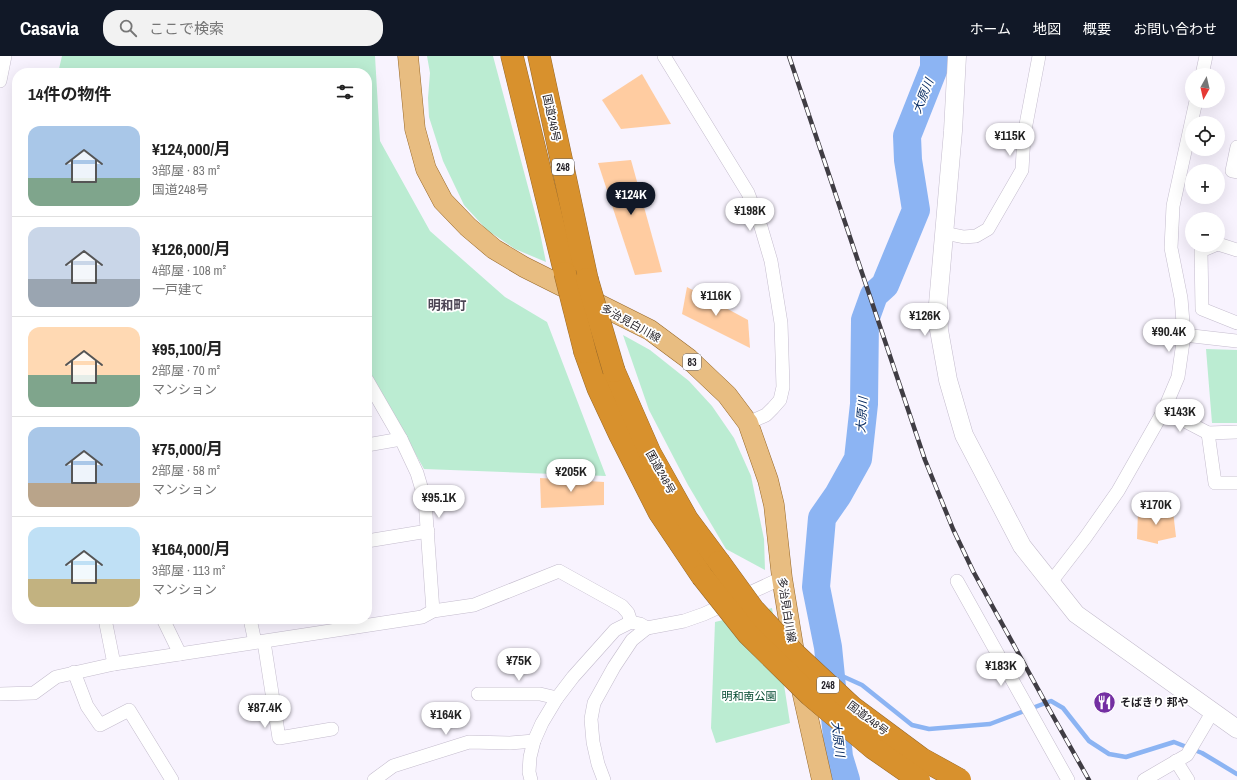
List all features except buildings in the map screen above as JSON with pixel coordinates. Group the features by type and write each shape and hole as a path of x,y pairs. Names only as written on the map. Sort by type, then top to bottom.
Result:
{"highway":[{"name":"国道248号","path":"512,56 585,352 598,388 659,512 702,576 748,634 810,696 873,748 919,780"},
{"name":"国道248号","path":"539,56 587,279 614,371 650,453 687,519 753,609 795,654 852,707 922,759 960,780"}],"main road":[{"name":"多治見白川線","path":"408,56 415,129 426,169 443,201 468,227 494,249 524,267 650,330 689,359 727,395 748,423 768,480 774,505 782,578 796,664 822,780"},
{"path":"507,56 519,85"}],"street":[{"path":"0,81 5,56"},
{"path":"664,56 748,193 761,227 771,261 781,323 783,387 780,400 774,408 766,416 748,423"},
{"path":"957,56 953,131 938,304 939,330 948,380 964,435 1022,546 1076,614 1237,729"},
{"path":"944,233 964,237 976,236 988,229 1022,170 1024,135 1039,56"},
{"path":"1203,68 1206,56"},
{"path":"1051,582 1085,538 1118,491 1164,410 1178,377 1184,335 1181,298 1171,248 1173,206 1194,108"},
{"path":"1237,147 1232,171 1237,172"},
{"path":"1225,246 1237,250"},
{"path":"1201,252 1202,309 1237,323"},
{"path":"1184,335 1237,341"},
{"path":"372,389 417,473 425,500 433,611"},
{"path":"1164,410 1208,433 1237,432"},
{"path":"1208,433 1215,483 1237,482"},
{"path":"372,444 400,439"},
{"path":"372,540 428,530"},
{"path":"0,694 34,693 56,677 114,664 422,617 433,611 474,605 559,571 622,606 628,613 631,622"},
{"path":"604,780 598,764 593,742 591,719 594,703 614,667 632,640 648,628 684,622 782,578"},
{"path":"958,581 1068,780"},
{"path":"531,780 529,772 530,757 534,741 542,723 557,698 615,630 631,622 648,628"},
{"path":"106,624 114,664"},
{"path":"165,624 180,654"},
{"path":"252,624 259,642 279,738 332,729"},
{"path":"74,672 87,706 100,724 129,710 172,780"},
{"path":"478,694 540,694 557,698"},
{"path":"1144,780 1187,755 1213,712"},
{"path":"374,780 393,766 469,742 510,744 534,741"},
{"path":"1176,761 1188,780"}],"green space":[{"path":"62,56 375,56 380,141 430,231 505,297 547,322 606,476 424,469 372,377 372,68 59,68"},
{"path":"427,56 493,56 539,228 546,262 515,249 487,230 464,205 443,161 429,117 428,98 430,73"},
{"path":"623,335 650,350 689,381 712,406 734,438 751,476 764,539 765,570 726,549 688,485 649,410"},
{"path":"1206,349 1237,350 1237,423 1212,423"},
{"name":"明和南公園","path":"772,608 790,723 716,743 711,728 715,622"}],"waterway":[{"name":"大原川","path":"846,780 839,757 828,647 816,587 822,518 838,495 858,459 864,404 865,320 874,295 885,285 916,210 908,160 907,136 934,68 934,56"},
{"path":"831,671 862,685 912,725 929,729 990,724 1051,701 1063,708 1089,741 1109,754 1126,757 1174,742 1202,753 1237,774"}],"railway":[{"path":"789,56 925,460 953,529 973,571 1089,780"}],"place":[{"name":"そばきり 邦や","path":"1104,702"}],"district":[{"name":"明和町","path":"447,305"}]}
